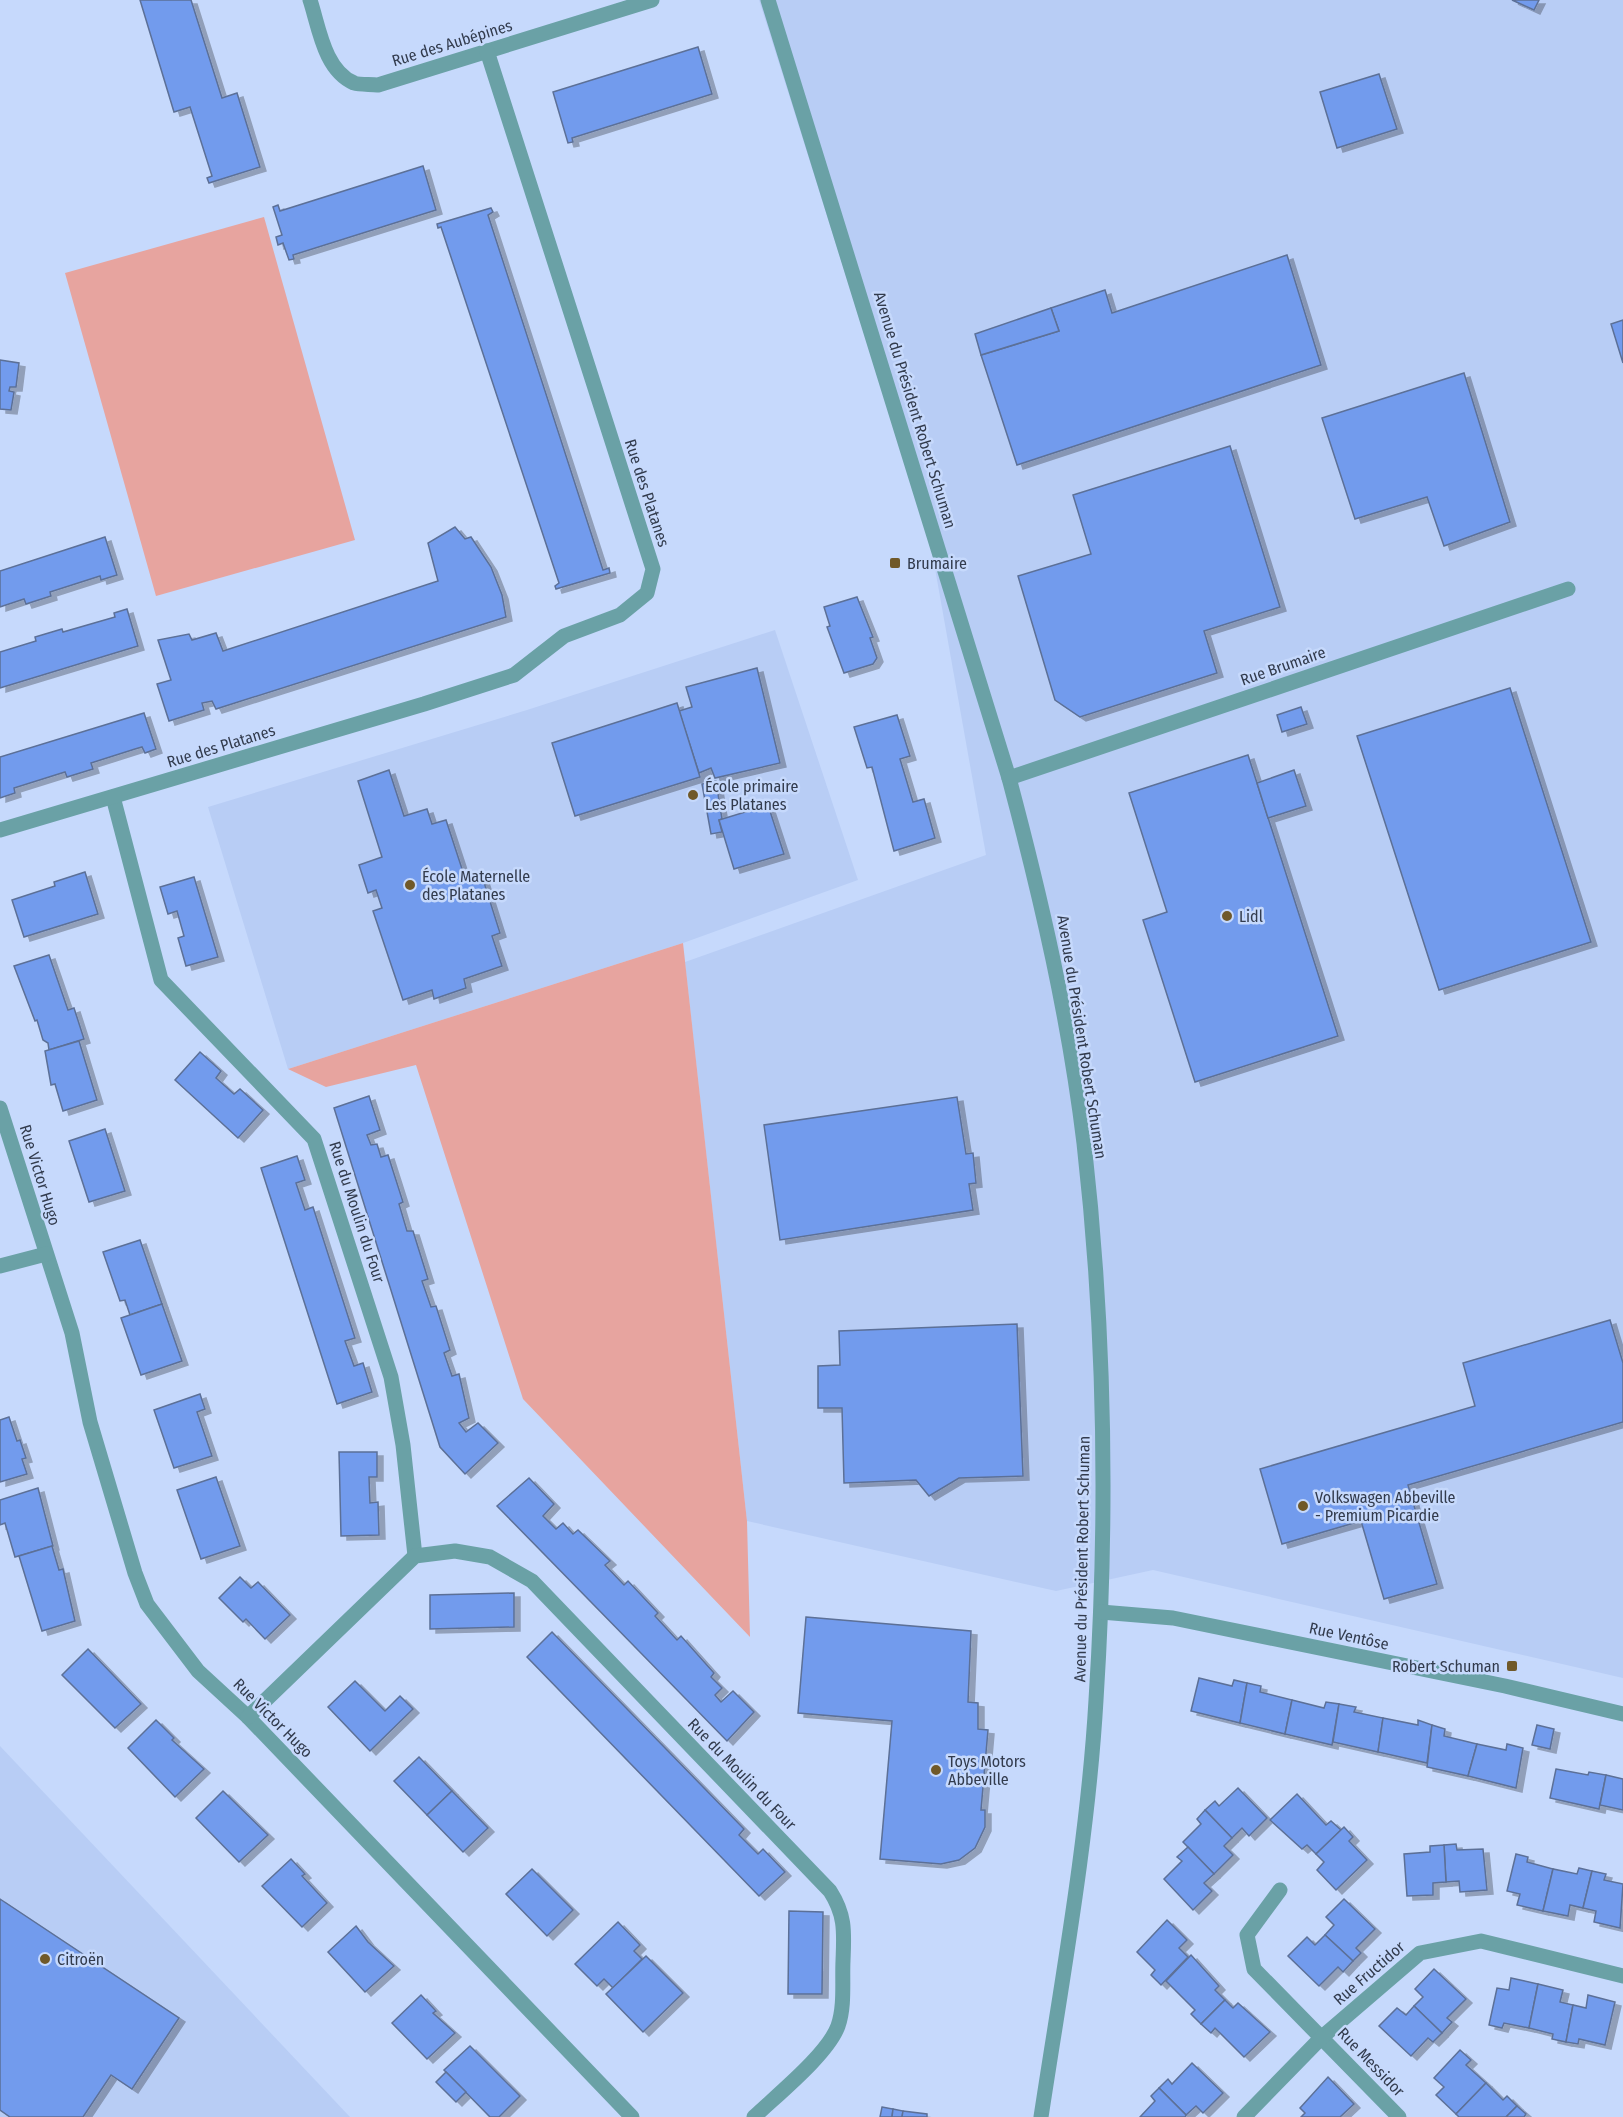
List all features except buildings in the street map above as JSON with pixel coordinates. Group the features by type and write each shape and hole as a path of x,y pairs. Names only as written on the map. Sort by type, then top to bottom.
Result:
{"street":[{"name":"Rue des Aubépines","path":"310,0 328,55 340,72 354,83 378,85 636,2 652,0"},
{"name":"Avenue du Président Robert Schuman","path":"768,0 1010,778 1040,895 1058,983 1084,1144 1101,1387 1104,1485 1101,1612 1096,1703 1084,1810 1041,2117"},
{"name":"Rue des Platanes","path":"0,830 514,675 564,636 620,615 647,593 653,569 487,51"},
{"name":"Rue Brumaire","path":"1010,778 1569,589"},
{"name":"Rue du Moulin du Four","path":"113,797 161,980 201,1024 314,1138 391,1377 403,1445 415,1556 455,1551 490,1557 532,1581 830,1891 841,1909 844,1926 842,2007 838,2027 823,2050 754,2117"},
{"name":"Rue Victor Hugo","path":"0,1108 72,1333 90,1422 135,1573 147,1604 198,1671 248,1717 632,2117"},
{"path":"0,1266 46,1254"},
{"path":"248,1717 415,1556"},
{"name":"Rue Ventôse","path":"1101,1612 1173,1618 1505,1686 1623,1714"},
{"name":"Rue Messidor","path":"1280,1890 1247,1935 1254,1969 1399,2117"},
{"name":"Rue Fructidor","path":"1244,2117 1321,2038 1420,1953 1481,1941 1623,1976"}],"shaded area":[{"path":"759,0 1623,0 1623,1678 1153,1570 1056,1591 747,1521 685,962 986,855 931,546"},
{"path":"264,217 355,540 156,596 65,273"},
{"path":"775,630 858,880 683,943 288,1069 208,807 527,710"},
{"path":"683,943 747,1521 750,1637 523,1399 416,1065 326,1087 288,1069"},
{"path":"0,1746 350,2117 0,2117"}],"place":[{"name":"Brumaire","path":"895,563"},
{"name":"École primaire Les Platanes","path":"693,795"},
{"name":"École Maternelle des Platanes","path":"410,885"},
{"name":"Lidl","path":"1227,916"},
{"name":"Volkswagen Abbeville - Premium Picardie","path":"1303,1506"},
{"name":"Robert Schuman","path":"1512,1666"},
{"name":"Toys Motors Abbeville","path":"936,1770"},
{"name":"Citroën","path":"45,1959"}]}
